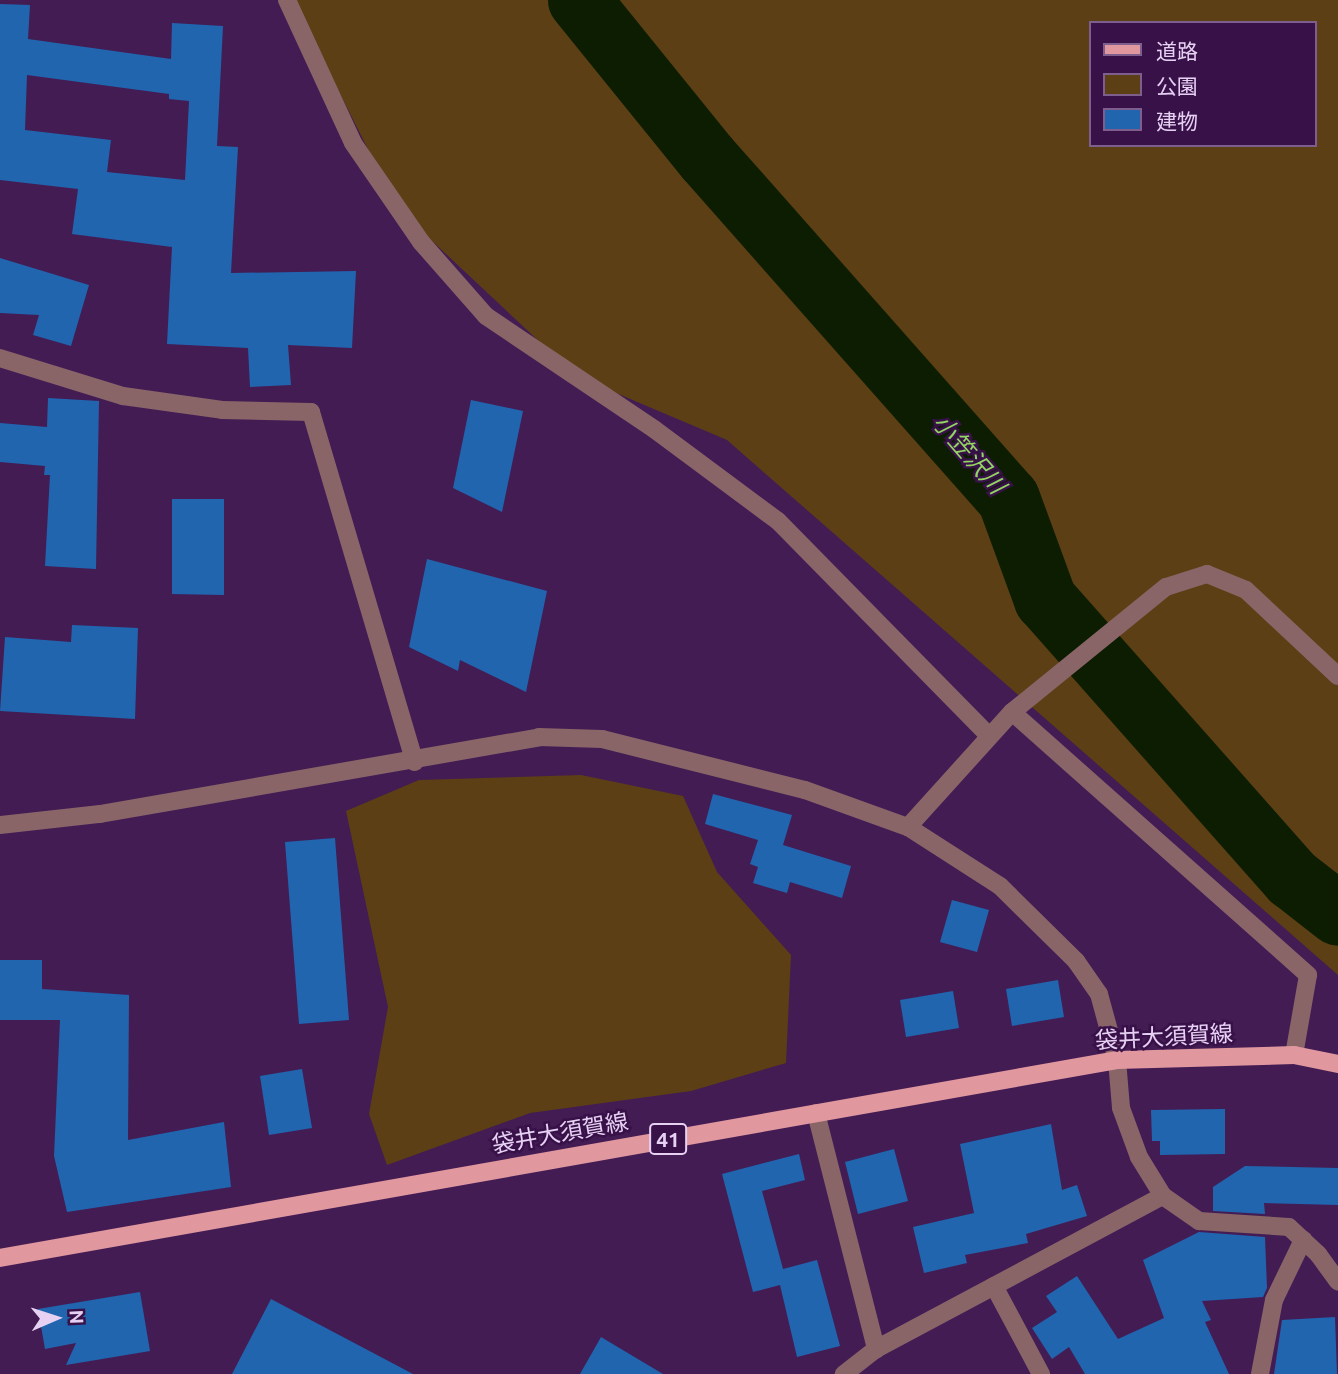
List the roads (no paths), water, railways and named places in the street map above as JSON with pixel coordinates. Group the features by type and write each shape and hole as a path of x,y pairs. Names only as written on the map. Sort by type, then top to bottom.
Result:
{"main road":[{"name":"袋井大須賀線","path":"0,1258 1117,1060 1294,1055 1338,1064"}],"street":[{"path":"287,0 353,143 421,242 486,316 653,429 778,521 989,736"},
{"path":"0,358 123,396 222,410 311,412 415,762"},
{"path":"908,827 1012,712 1134,610 1166,587 1207,574 1246,590 1338,676"},
{"path":"1012,712 1308,975 1294,1055"},
{"path":"0,825 100,814 415,762 539,737 602,739 805,790 908,827 1000,886 1076,961 1099,994 1117,1060 1121,1108 1139,1157 1163,1196 1199,1221 1289,1227 1338,1282"},
{"path":"816,1113 876,1349"},
{"path":"844,1374 876,1349 1163,1196"},
{"path":"1259,1374 1274,1300 1303,1240"},
{"path":"994,1286 1041,1374"}],"waterway":[{"name":"小笠沢川","path":"579,0 707,158 1008,498 1045,599 1292,878 1338,914"}]}
